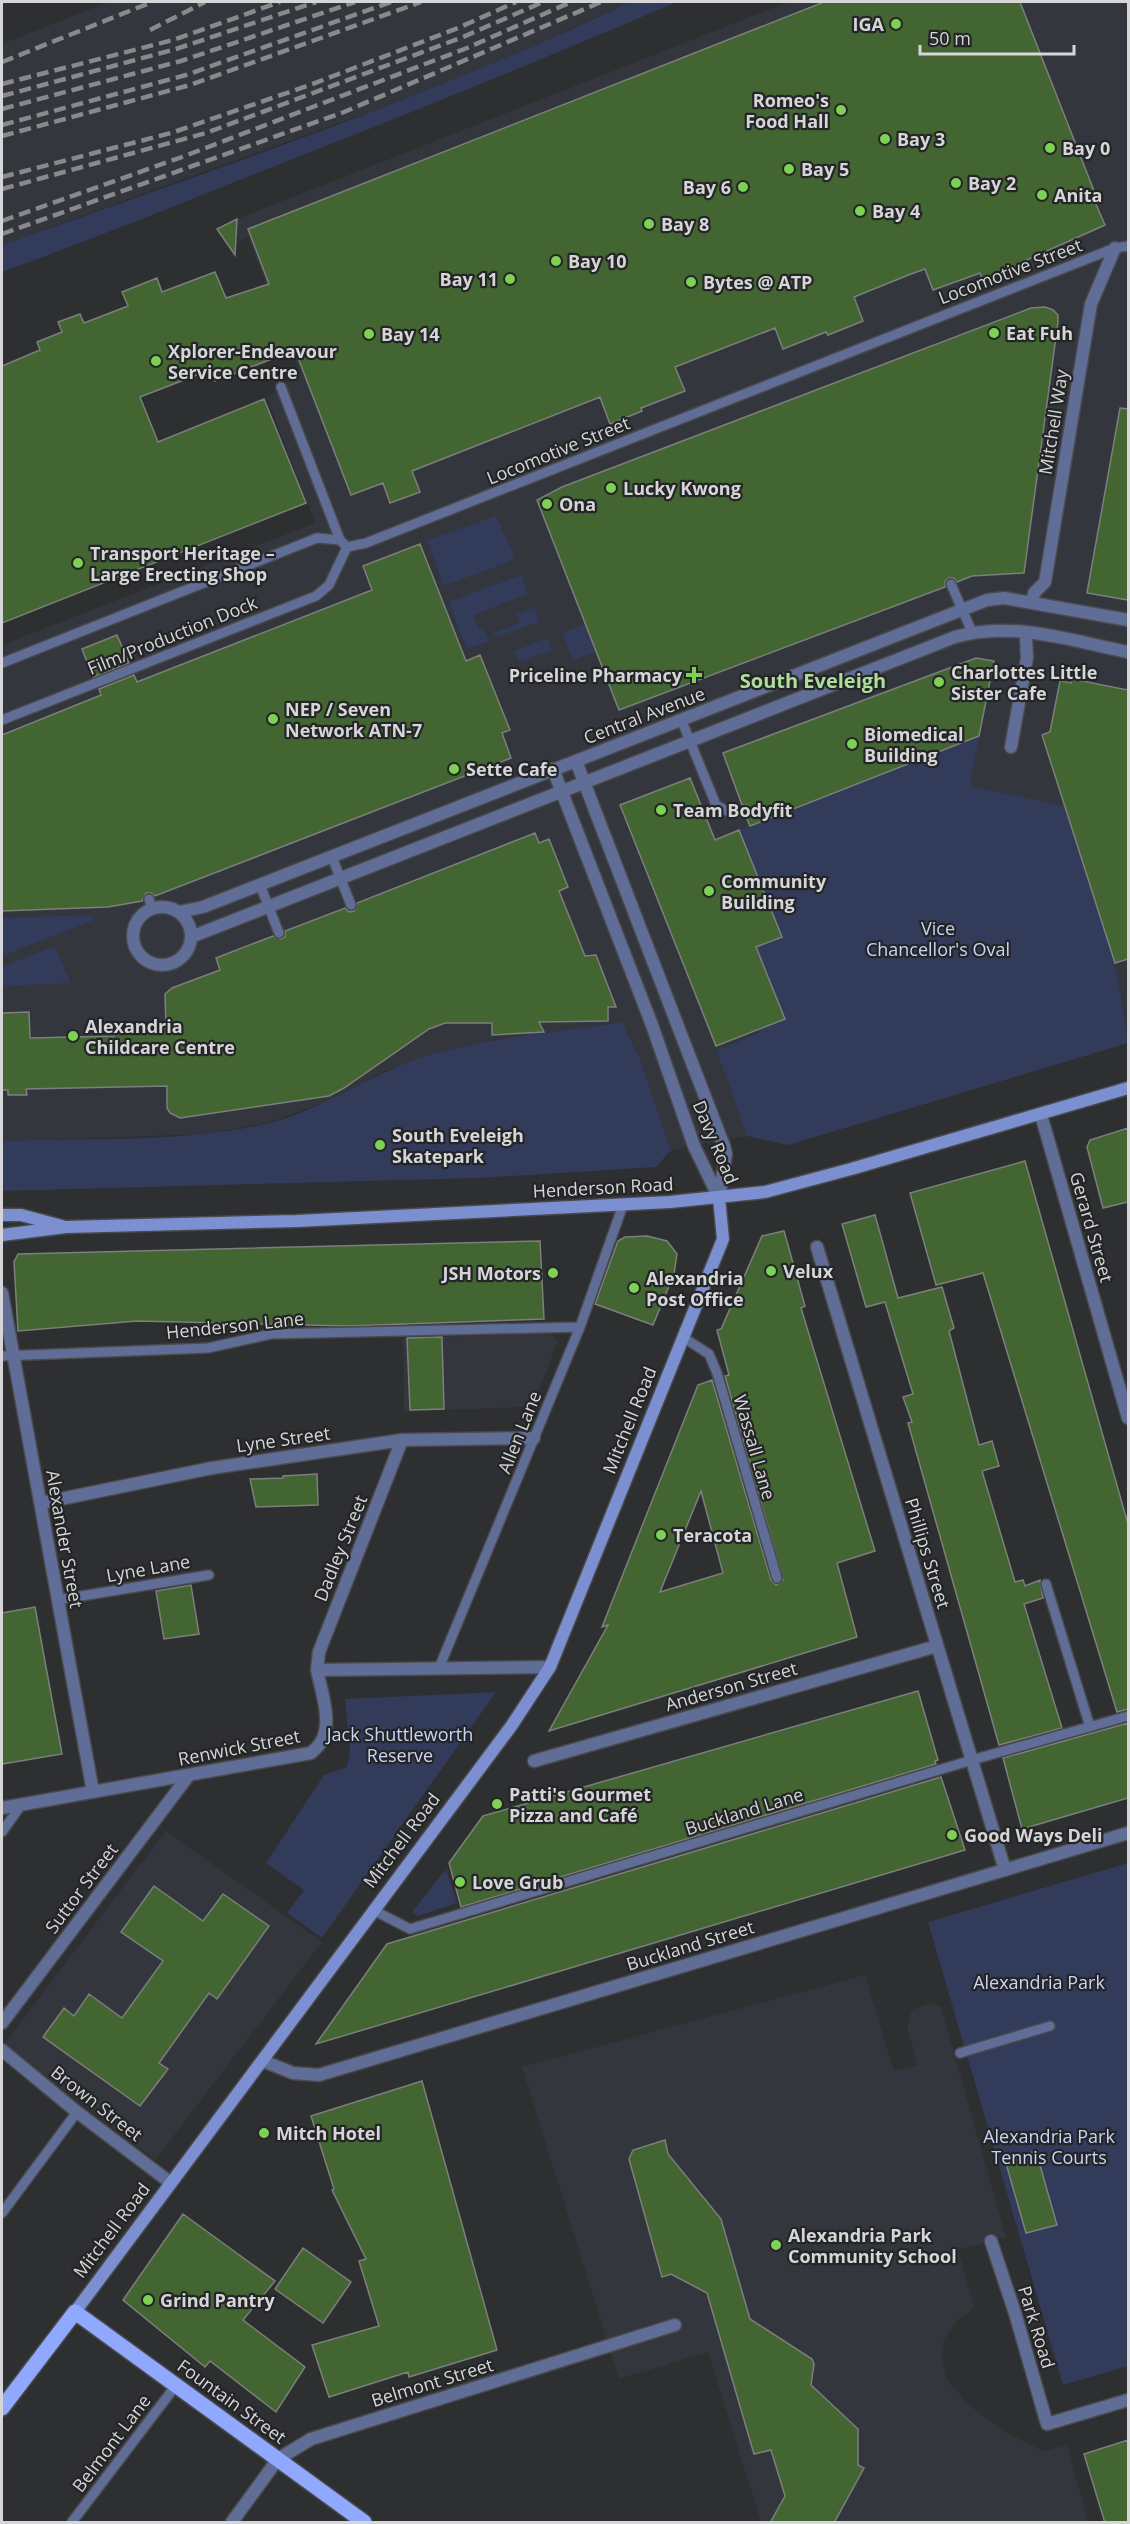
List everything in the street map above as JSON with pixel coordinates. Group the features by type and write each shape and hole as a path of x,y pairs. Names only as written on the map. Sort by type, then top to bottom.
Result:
{"main road":[{"name":"Henderson Road","path":"2,1235 66,1227 297,1221 719,1198 765,1191 1041,1115 1128,1088"},
{"name":"Mitchell Road","path":"2,2409 512,1725 550,1667 723,1239 719,1198"},
{"name":"Henderson Road","path":"2,1215 21,1215 66,1227"},
{"name":"Fountain Street","path":"75,2312 364,2523"}],"street":[{"name":"Mitchell Way","path":"1032,603 1034,593 1045,582 1091,304 1115,248"},
{"name":"Central Avenue","path":"179,912 204,907 987,600 1004,598 1128,620"},
{"path":"191,937 972,632 998,628 1128,652"},
{"path":"1011,747 1027,658 1026,639"},
{"name":"Davy Road","path":"576,761 724,1146 726,1154 719,1198"},
{"name":"Davy Road","path":"553,769 633,972 694,1146 719,1198"},
{"path":"151,903 179,912 188,923 191,937 187,950 171,964 157,965 144,959 135,948 133,927 140,915 151,903"},
{"path":"633,972 654,964"},
{"name":"Gerard Street","path":"1041,1115 1128,1418"},
{"name":"Phillips Street","path":"817,1247 1005,1870"},
{"name":"Alexander Street","path":"2,1293 8,1355 41,1503 93,1792"},
{"name":"Lyne Street","path":"41,1503 212,1468 402,1440 534,1438"},
{"name":"Dadley Street","path":"317,1670 319,1652 402,1440"},
{"name":"Anderson Street","path":"534,1761 937,1646"},
{"path":"317,1670 550,1667"},
{"name":"Renwick Street","path":"2,1808 311,1753 321,1742 326,1720 317,1670"},
{"name":"Suttor Street","path":"2,2023 189,1775"},
{"name":"Buckland Street","path":"263,2061 299,2075 319,2075 1128,1833"},
{"name":"Brown Street","path":"2,2050 77,2112 171,2183"},
{"name":"Park Road","path":"991,2241 1015,2313 1047,2424 1128,2400"},
{"name":"Belmont Street","path":"232,2523 278,2459 311,2439 675,2325"}],"lane":[{"name":"Locomotive Street","path":"2,663 317,538 343,543 366,543 1115,248 1128,246"},
{"path":"281,387 343,543"},
{"name":"Film/Production Dock","path":"2,720 316,596 329,585 340,563 343,543"},
{"path":"951,584 972,632"},
{"path":"681,719 716,805 731,813 744,811"},
{"path":"332,857 351,905"},
{"path":"260,885 279,933"},
{"name":"Allen Lane","path":"439,1668 580,1327 623,1205"},
{"name":"Henderson Lane","path":"8,1355 208,1348 272,1334 580,1327"},
{"name":"Wassall Lane","path":"684,1338 709,1354 717,1373 777,1578"},
{"name":"Lyne Lane","path":"57,1600 209,1575"},
{"path":"1046,1584 1090,1727"},
{"name":"Buckland Lane","path":"373,1910 410,1929 972,1760 1128,1716"},
{"path":"2,1832 22,1804"},
{"path":"960,2053 1050,2026"},
{"path":"2,2213 77,2112"},
{"name":"Belmont Lane","path":"72,2523 177,2385"}],"shaded area":[{"path":"108,2 630,2 487,67 397,102 2,245 2,44"},
{"path":"788,2 1128,2 1128,1043 788,1145 747,1136 671,1150 639,1057 622,1022 492,1041 433,1054 385,1071 336,1098 271,1122 208,1134 2,1141 2,645 315,523 267,398 290,380 289,375 298,366 248,237 239,241 236,236 237,219"},
{"path":"550,1333 558,1341 535,1401 522,1407 404,1412 403,1338"},
{"path":"166,1831 322,1942 155,2160 4,2044"},
{"name":"Alexandria Park Community School","path":"865,1975 894,2071 917,2065 908,2030 912,2010 930,2003 941,2007 1006,2237 958,2250 974,2307 956,2322 944,2340 942,2361 947,2380 969,2405 1003,2431 1044,2451 1067,2445 1088,2522 761,2522 708,2352 619,2379 522,2067"}],"green space":[{"path":"630,2 677,2 404,115 2,272 2,245 240,161 398,102"},
{"path":"496,516 515,559 444,586 427,540"},
{"path":"521,575 528,594 473,615 479,630 484,629 489,641 467,649 449,602"},
{"path":"534,607 540,621 496,637 493,633 520,622 517,614"},
{"path":"585,624 596,652 573,660 562,633"},
{"path":"547,638 552,650 518,662 514,651"},
{"name":"Vice Chancellor's Oval","path":"979,736 970,786 1064,806 1115,963 1128,1043 788,1145 747,1136 717,1051 760,1032 752,1030 769,979 756,947 782,937 739,830"},
{"path":"92,915 94,920 2,956 2,918"},
{"path":"54,946 71,983 2,986 2,967"},
{"path":"622,1022 639,1057 671,1150 656,1167 478,1178 2,1191 2,1141 171,1137 270,1123 312,1108 392,1069 433,1054 503,1039"},
{"name":"Jack Shuttleworth Reserve","path":"496,1692 322,1938 287,1913 304,1890 266,1863 324,1775 347,1767 350,1750 345,1699"},
{"name":"Alexandria Park","path":"1128,1863 1128,2366 1063,2385 928,1922"},
{"path":"446,1869 457,1903 418,1916 412,1912"}],"building":[{"path":"824,2 1020,2 1098,201 1095,202 1105,225 1022,262 1024,265 983,281 980,273 933,290 925,269 911,274 854,297 863,321 828,335 826,332 783,349 775,328 675,367 685,391 641,408 642,411 610,424 600,397 412,471 420,492 390,503 383,483 351,495 295,350 215,381 210,370 140,397 158,442 264,399 306,503 2,623 2,366 40,350 37,342 62,332 58,322 80,314 84,323 128,306 122,292 157,278 162,292 215,272 226,298 269,284 248,229"},
{"path":"237,219 235,255 217,229"},
{"path":"1045,307 1058,315 1058,322 1024,573 972,576 957,582 954,578 949,578 945,581 945,587 619,710 537,500 562,487 1031,308"},
{"path":"1120,408 1128,409 1128,600 1087,593"},
{"name":"NEP / Seven Network ATN-7","path":"420,544 466,661 480,655 510,730 502,733 511,758 155,896 146,893 142,901 108,907 2,911 2,735 101,695 99,689 134,675 137,682 372,590 363,566"},
{"path":"117,635 129,663 93,677 82,649"},
{"name":"Biomedical Building","path":"976,658 994,661 979,736 750,826 746,817 751,809 747,805 742,805 723,753"},
{"path":"1072,679 1128,690 1128,959 1115,963 1042,735 1050,732 1060,681 1071,683"},
{"name":"Community Building","path":"690,778 715,840 739,830 782,937 756,947 785,1019 716,1046 620,805"},
{"path":"535,833 539,843 549,839 568,887 559,891 585,956 596,955 616,1007 608,1007 608,1021 539,1022 544,1032 492,1035 492,1023 445,1023 429,1029 329,1096 180,1118 170,1113 167,1108 167,1086 26,1089 27,1095 8,1095 8,1090 2,1090 2,1013 29,1012 30,1038 114,1036 113,1030 166,1028 165,994 172,988 220,970 216,958 273,936 281,939 285,937 285,931 345,908 349,912 354,911 357,903"},
{"path":"1128,1128 1128,1202 1103,1208 1087,1147 1090,1140"},
{"path":"1025,1161 1128,1524 1128,1709 1117,1712 983,1273 936,1285 910,1193"},
{"path":"875,1215 898,1298 942,1287 954,1328 949,1331 979,1445 992,1441 999,1466 982,1471 1015,1582 1023,1580 1025,1586 1040,1580 1043,1598 1024,1604 1062,1728 999,1745 908,1423 912,1422 903,1397 913,1394 885,1302 866,1307 842,1224"},
{"path":"784,1231 805,1306 801,1308 875,1551 837,1563 857,1637 549,1731 608,1625 602,1627 698,1385 712,1380 771,1580 776,1585 783,1580 725,1376 729,1375 717,1330 721,1329 762,1236","holes":["701,1491 723,1573 660,1592"]},
{"name":"Alexandria Post Office","path":"647,1236 667,1241 677,1254 674,1274 653,1325 595,1304 618,1241 625,1237"},
{"path":"540,1241 544,1319 347,1326 137,1321 18,1331 14,1262 18,1254"},
{"path":"442,1337 444,1409 410,1410 407,1338"},
{"path":"317,1474 318,1505 256,1507 250,1479"},
{"path":"191,1585 199,1634 164,1639 156,1591"},
{"path":"35,1607 62,1754 2,1764 2,1613"},
{"path":"918,1691 938,1760 935,1761 936,1764 461,1907 449,1863 483,1816"},
{"path":"1128,1723 1128,1798 1022,1829 1003,1758"},
{"path":"941,1777 965,1850 316,2044 387,1944"},
{"path":"154,1886 203,1921 223,1894 269,1926 217,1999 209,1993 159,2063 168,2069 140,2106 43,2037 64,2008 74,2016 89,1994 122,2018 163,1961 121,1932"},
{"path":"422,2081 497,2350 409,2377 408,2372 329,2397 312,2345 379,2326 359,2261 366,2259 332,2190 334,2189 311,2116"},
{"path":"665,2140 668,2154 721,2219 750,2319 812,2359 814,2364 811,2385 858,2429 858,2465 864,2468 834,2523 770,2523 785,2496 771,2450 754,2454 707,2293 671,2274 662,2277 629,2159 633,2150"},
{"path":"1036,2151 1057,2225 1026,2233 1005,2160"},
{"path":"183,2214 275,2281 243,2320 305,2367 276,2412 210,2361 205,2367 123,2300"},
{"path":"303,2248 351,2282 323,2323 275,2289"},
{"path":"1128,2440 1128,2523 1105,2523 1084,2454"}],"railway":[{"path":"2,62 152,2"},
{"path":"150,30 205,2"},
{"path":"2,84 173,40 280,2"},
{"path":"2,96 176,49 316,2"},
{"path":"2,109 181,61 355,2"},
{"path":"2,125 186,75 391,2"},
{"path":"2,136 190,85 421,2"},
{"path":"2,177 171,133 310,85 458,28 516,2"},
{"path":"2,189 206,133 463,37 543,2"},
{"path":"2,221 182,157 467,48 571,2"},
{"path":"2,234 344,112 601,2"}],"place":[{"name":"IGA","path":"896,24"},
{"name":"Romeo's Food Hall","path":"841,110"},
{"name":"Bay 3","path":"885,139"},
{"name":"Bay 0","path":"1050,148"},
{"name":"Bay 5","path":"789,169"},
{"name":"Bay 2","path":"956,183"},
{"name":"Bay 6","path":"743,187"},
{"name":"Anita","path":"1042,195"},
{"name":"Bay 4","path":"860,211"},
{"name":"Bay 8","path":"649,224"},
{"name":"Bay 10","path":"556,261"},
{"name":"Bay 11","path":"510,279"},
{"name":"Bytes @ ATP","path":"691,282"},
{"name":"Eat Fuh","path":"994,333"},
{"name":"Bay 14","path":"369,334"},
{"name":"Xplorer-Endeavour Service Centre","path":"156,361"},
{"name":"Lucky Kwong","path":"611,488"},
{"name":"Ona","path":"547,504"},
{"name":"Transport Heritage – Large Erecting Shop","path":"78,563"},
{"name":"Priceline Pharmacy","path":"694,675"},
{"name":"Charlottes Little Sister Cafe","path":"939,682"},
{"name":"NEP / Seven Network ATN-7","path":"273,719"},
{"name":"Biomedical Building","path":"852,744"},
{"name":"Sette Cafe","path":"454,769"},
{"name":"Team Bodyfit","path":"661,810"},
{"name":"Community Building","path":"709,891"},
{"name":"Alexandria Childcare Centre","path":"73,1036"},
{"name":"South Eveleigh Skatepark","path":"380,1145"},
{"name":"Velux","path":"771,1271"},
{"name":"JSH Motors","path":"553,1273"},
{"name":"Alexandria Post Office","path":"634,1288"},
{"name":"Teracota","path":"661,1535"},
{"name":"Patti's Gourmet Pizza and Café","path":"497,1804"},
{"name":"Good Ways Deli","path":"952,1835"},
{"name":"Love Grub","path":"460,1882"},
{"name":"Mitch Hotel","path":"264,2133"},
{"name":"Alexandria Park Community School","path":"776,2245"},
{"name":"Grind Pantry","path":"148,2300"}],"district":[{"name":"South Eveleigh","path":"813,680"}],"park label":[{"name":"Alexandria Park Tennis Courts","path":"1049,2146"}]}
